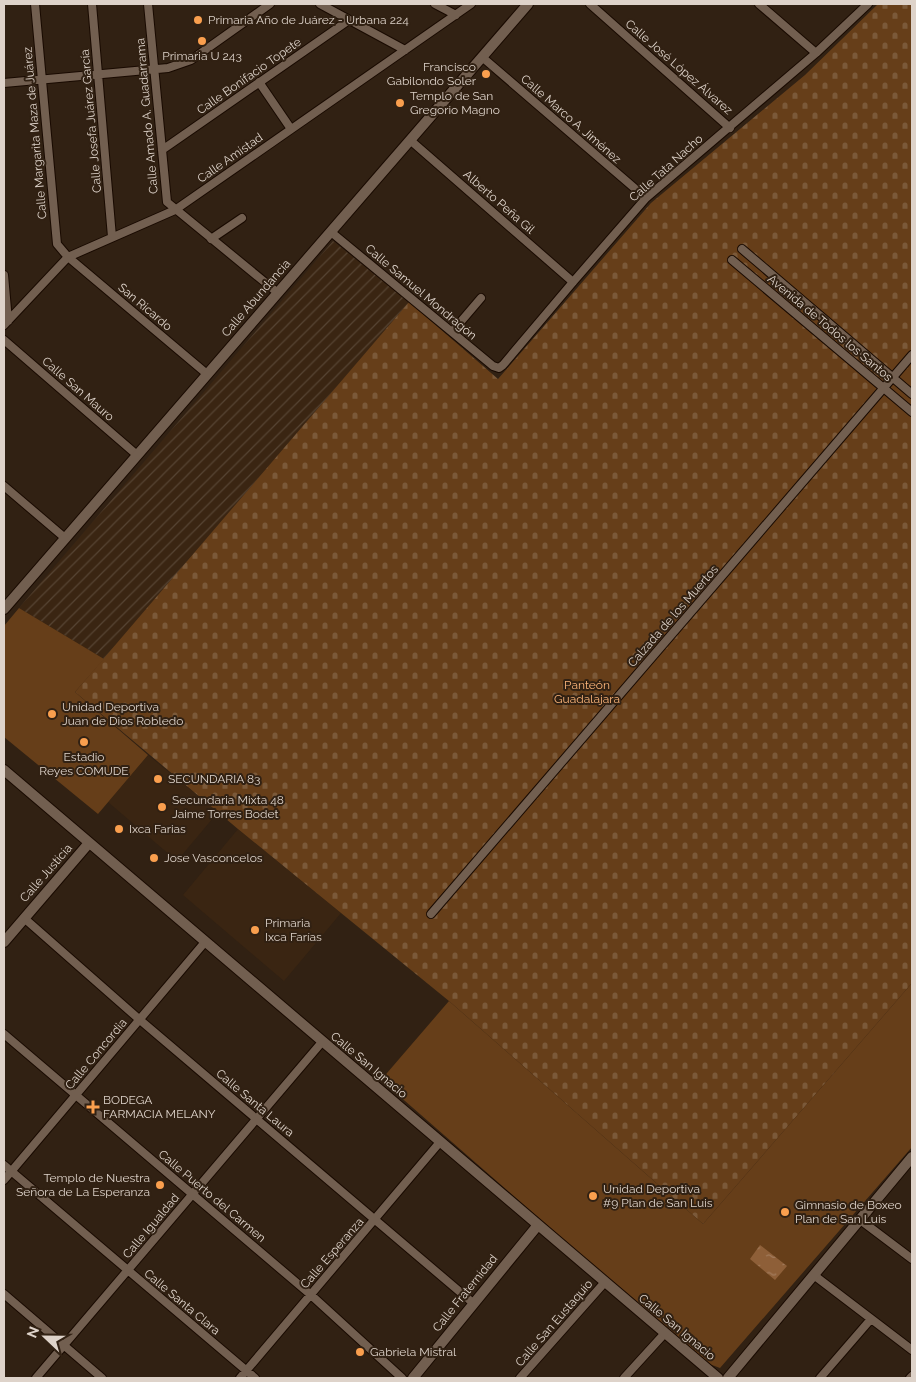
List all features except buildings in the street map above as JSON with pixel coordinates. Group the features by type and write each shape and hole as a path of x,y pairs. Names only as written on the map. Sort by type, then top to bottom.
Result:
{"street":[{"name":"Calle Margarita Maza de Juárez","path":"35,4 57,240 68,257"},
{"name":"Calle Josefa Juárez García","path":"92,4 112,237"},
{"name":"Calle Amado A. Guadarrama","path":"148,4 166,198 169,205 278,293"},
{"path":"4,83 168,68 191,60 270,4"},
{"path":"320,4 405,50"},
{"path":"435,4 456,15"},
{"name":"Calle Amistad","path":"6,323 68,257 175,210 471,4"},
{"name":"Calle Abundancia","path":"4,609 528,4"},
{"name":"Calle José López Álvarez","path":"590,4 730,128"},
{"path":"758,4 816,54"},
{"name":"Calle Tata Nacho","path":"499,368 646,198 816,54 868,4"},
{"name":"Calle Bonifacio Topete","path":"162,150 349,20"},
{"name":"Calle Marco A. Jiménez","path":"482,57 646,198"},
{"path":"259,82 291,129"},
{"name":"Alberto Peña Gil","path":"410,140 573,282"},
{"path":"211,239 242,218"},
{"name":"Calle Samuel Mondragón","path":"331,232 493,366 499,368"},
{"name":"Avenida de Todos los Santos","path":"742,249 912,394"},
{"name":"San Ricardo","path":"68,257 207,374"},
{"name":"Avenida de Todos los Santos","path":"732,260 912,412"},
{"path":"4,275 6,323"},
{"path":"452,332 481,298"},
{"name":"Calle San Mauro","path":"4,340 137,455"},
{"name":"Calzada de los Muertos","path":"431,914 912,355"},
{"path":"4,486 65,538"},
{"name":"Calle San Ignacio","path":"4,772 718,1378"},
{"name":"Calle Justicia","path":"4,942 88,843"},
{"name":"Calle Santa Laura","path":"24,918 140,1020 473,1303"},
{"name":"Calle Concordia","path":"4,1180 205,942"},
{"name":"Calle Puerto del Carmen","path":"4,1034 311,1295 402,1378"},
{"name":"Calle Igualdad","path":"36,1378 322,1042"},
{"name":"Calle Esperanza","path":"240,1378 440,1142"},
{"path":"728,1378 911,1160"},
{"name":"Calle Santa Clara","path":"4,1165 255,1378"},
{"path":"860,1219 912,1259"},
{"name":"Calle Fraternidad","path":"413,1378 538,1225"},
{"path":"815,1276 912,1350"},
{"name":"Calle San Eustaquio","path":"520,1378 605,1282"},
{"path":"4,1294 102,1378"},
{"path":"820,1378 871,1319"},
{"path":"624,1378 665,1333"}],"shaded area":[{"path":"333,241 409,302 104,659 19,608"},
{"name":"Secundaria Mixta 48 Jaime Torres Bodet","path":"148,755 218,812 177,861 108,802"},
{"path":"238,829 341,913 284,981 183,895"}],"green space":[{"name":"Panteón Guadalajara","path":"878,4 912,4 912,983 703,1224 449,1001 238,829 75,692 409,302 498,379 651,203 805,75"},
{"name":"Unidad Deportiva Juan de Dios Robledo","path":"19,608 104,659 75,692 148,755 98,814 4,737 4,626"},
{"name":"Unidad Deportiva #9 Plan de San Luis","path":"912,983 912,1147 720,1368 704,1362 381,1080 449,1001 703,1224"}],"water":[{"path":"760,1245 787,1266 775,1280 750,1259"}],"place":[{"name":"Primaria Año de Juárez - Urbana 224","path":"198,20"},
{"name":"Primaria U 243","path":"202,41"},
{"name":"Francisco Gabilondo Soler","path":"486,74"},
{"name":"Templo de San Gregorio Magno","path":"400,103"},
{"name":"Unidad Deportiva Juan de Dios Robledo","path":"52,714"},
{"name":"Estadio Reyes COMUDE","path":"84,742"},
{"name":"SECUNDARIA 83","path":"158,779"},
{"name":"Secundaria Mixta 48 Jaime Torres Bodet","path":"162,807"},
{"name":"Ixca Farias","path":"119,829"},
{"name":"Jose Vasconcelos","path":"154,858"},
{"name":"Primaria Ixca Farías","path":"255,930"},
{"name":"BODEGA FARMACIA MELANY","path":"93,1107"},
{"name":"Templo de Nuestra Señora de La Esperanza","path":"160,1185"},
{"name":"Unidad Deportiva #9 Plan de San Luis","path":"593,1196"},
{"name":"Gimnasio de Boxeo Plan de San Luis","path":"785,1212"},
{"name":"Gabriela Mistral","path":"360,1352"}]}
